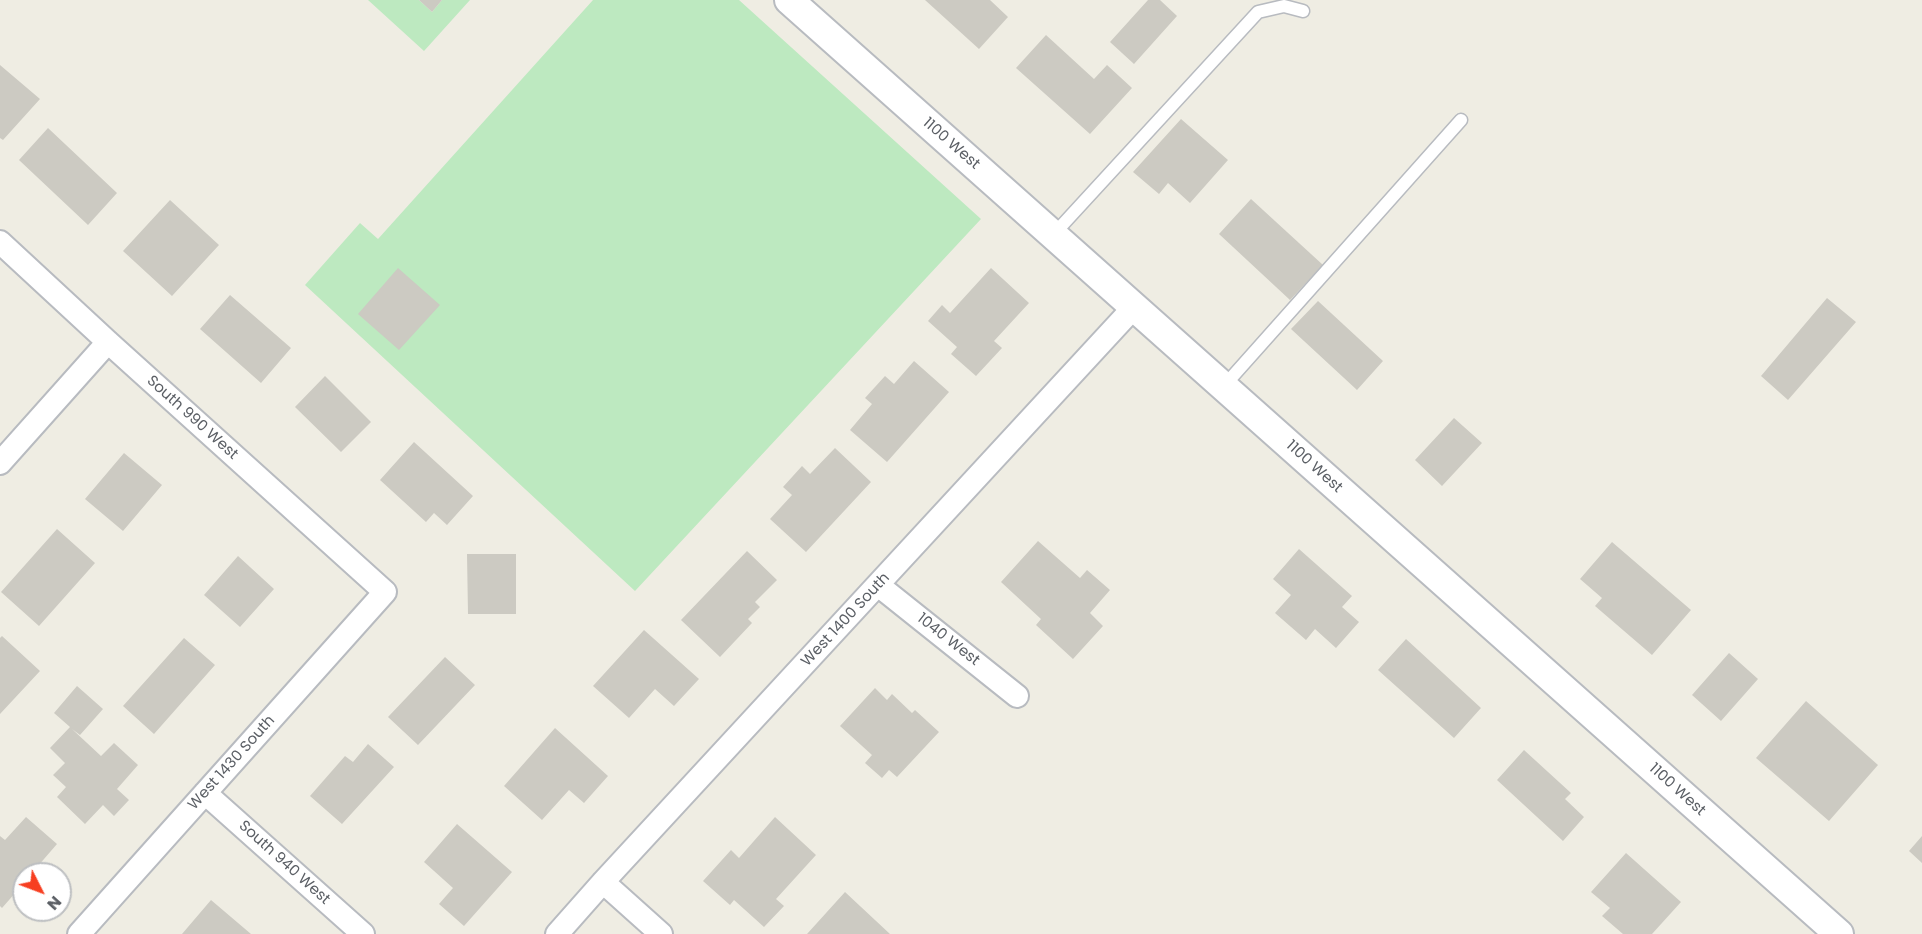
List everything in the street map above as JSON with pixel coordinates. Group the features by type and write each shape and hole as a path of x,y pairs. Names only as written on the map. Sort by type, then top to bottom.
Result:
{"street":[{"name":"1100 West","path":"789,0 1839,934"},
{"name":"South 990 West","path":"0,242 385,592"},
{"name":"West 1400 South","path":"557,934 1135,306"},
{"path":"0,463 108,342"},
{"name":"1040 West","path":"878,585 1017,696"},
{"name":"West 1430 South","path":"79,934 385,592"},
{"name":"South 940 West","path":"206,793 363,934"},
{"path":"603,882 661,934"}],"lane":[{"path":"1054,234 1258,12 1284,6 1303,11"},
{"path":"1224,386 1461,120"}],"green space":[{"path":"368,0 419,0 432,12 442,0 470,0 424,51"},
{"path":"593,0 739,0 981,219 635,591 305,285 360,223 378,239"}],"building":[{"path":"419,0 442,0 432,12"},
{"path":"925,0 990,0 1008,17 979,49"},
{"path":"1148,0 1160,0 1177,16 1134,64 1110,42"},
{"path":"1046,35 1094,79 1107,65 1132,88 1090,134 1016,68"},
{"path":"0,65 40,99 3,140 0,138"},
{"path":"1181,119 1228,160 1190,203 1168,183 1159,194 1133,172"},
{"path":"48,128 117,193 88,225 19,160"},
{"path":"1251,199 1323,265 1290,300 1219,234"},
{"path":"170,200 219,245 172,296 123,251"},
{"path":"398,268 440,305 399,350 358,314"},
{"path":"991,268 1029,303 994,341 1002,348 976,376 951,354 957,347 928,321 942,305 950,313"},
{"path":"230,295 291,348 261,383 200,329"},
{"path":"1827,298 1856,322 1788,400 1761,376"},
{"path":"1318,301 1383,361 1357,390 1291,329"},
{"path":"914,361 949,392 887,462 850,430 872,404 865,398 885,376 894,384"},
{"path":"325,376 371,422 341,452 295,407"},
{"path":"1454,418 1482,443 1442,486 1415,460"},
{"path":"414,442 473,496 447,525 434,513 426,522 380,480"},
{"path":"835,448 871,482 806,552 770,519 792,495 783,487 802,466 810,474"},
{"path":"124,453 162,485 123,531 85,499"},
{"path":"57,529 95,563 39,626 1,592"},
{"path":"1038,541 1080,578 1087,570 1110,590 1090,613 1103,626 1073,659 1036,625 1041,619 1001,582"},
{"path":"1612,542 1691,610 1652,655 1595,606 1602,598 1580,579"},
{"path":"1299,549 1352,596 1342,607 1359,622 1336,648 1315,629 1306,640 1275,613 1291,595 1273,579"},
{"path":"747,551 777,580 755,602 760,607 748,619 752,623 720,657 681,620"},
{"path":"467,554 516,554 516,614 468,614"},
{"path":"238,556 274,589 240,627 204,595"},
{"path":"644,630 699,679 674,706 655,689 629,718 593,686"},
{"path":"2,636 40,671 0,714 0,638"},
{"path":"184,638 215,665 154,734 123,706"},
{"path":"1406,639 1481,708 1454,738 1378,670"},
{"path":"1729,653 1758,679 1721,721 1692,695"},
{"path":"445,657 475,685 418,745 388,717"},
{"path":"77,686 103,709 80,735 72,729 101,756 114,743 138,765 117,789 129,800 114,816 103,805 85,824 57,797 66,787 53,775 65,763 50,748 70,727 54,713"},
{"path":"875,688 887,700 892,694 912,713 915,710 939,732 897,777 889,770 882,778 865,763 872,755 840,726"},
{"path":"1806,701 1878,765 1829,821 1756,758"},
{"path":"555,728 608,776 584,803 569,790 542,820 504,786"},
{"path":"368,744 394,767 342,824 310,796 345,756 353,762"},
{"path":"1524,750 1571,793 1565,799 1584,817 1563,841 1497,780"},
{"path":"26,817 57,844 41,862 12,862 12,897 2,908 0,906 0,836 5,840"},
{"path":"775,817 816,855 776,899 784,906 764,927 734,900 730,905 703,881 731,850 739,858"},
{"path":"457,824 512,872 464,926 439,904 453,888 424,862"},
{"path":"1922,836 1922,863 1909,851"},
{"path":"1626,853 1681,902 1652,934 1623,934 1602,916 1610,908 1591,892"},
{"path":"845,892 890,934 807,934"},
{"path":"211,900 251,934 182,934"}]}
